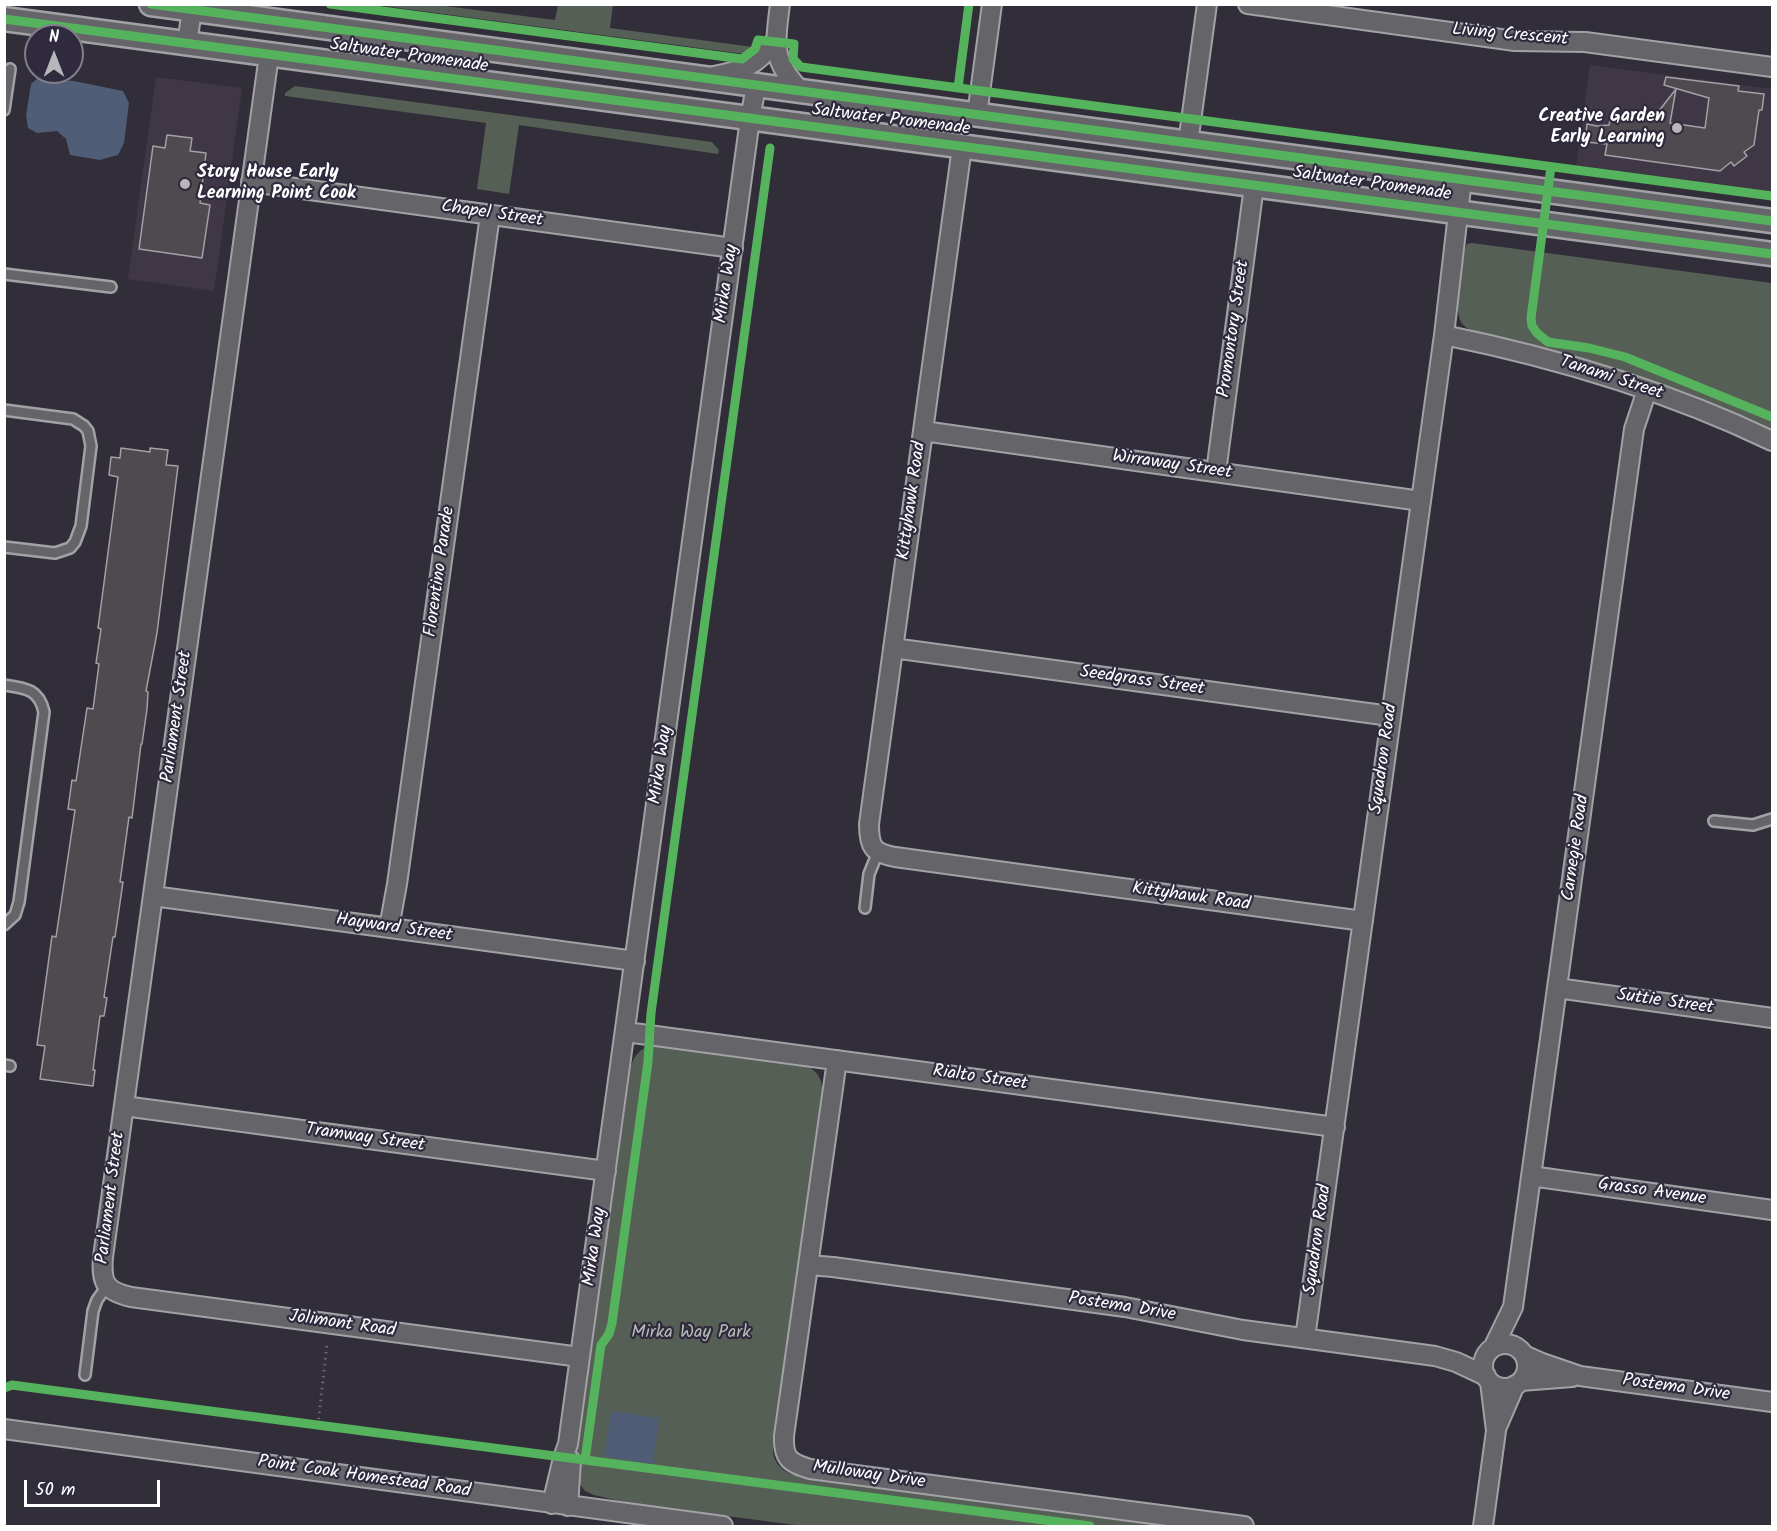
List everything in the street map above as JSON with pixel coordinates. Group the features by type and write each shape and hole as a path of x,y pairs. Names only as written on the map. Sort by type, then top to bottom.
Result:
{"street":[{"name":"Saltwater Promenade","path":"151,4 192,7 704,79 1773,221"},
{"path":"780,4 775,41 780,63 789,78 802,92"},
{"path":"978,115 992,4"},
{"path":"1188,143 1207,4"},
{"name":"Living Crescent","path":"1248,4 1515,40 1585,42 1773,67"},
{"path":"187,43 192,7"},
{"name":"Saltwater Promenade","path":"4,19 1773,254"},
{"path":"704,79 750,66 758,61 775,41"},
{"name":"Parliament Street","path":"107,1286 102,1275 103,1263 269,55"},
{"name":"Mirka Way","path":"560,1505 571,1459 568,1444 756,86"},
{"name":"Kittyhawk Road","path":"962,147 869,824 871,844 878,852 895,857 1363,921"},
{"name":"Squadron Road","path":"1305,1338 1444,335 1462,179"},
{"name":"Chapel Street","path":"251,182 733,248"},
{"name":"Promontory Street","path":"1216,472 1254,186"},
{"name":"Florentino Parade","path":"389,928 490,215"},
{"name":"Tanami Street","path":"1444,335 1563,363 1647,390 1773,441"},
{"name":"Carnegie Road","path":"1492,1349 1513,1306 1634,429 1647,390"},
{"name":"Wirraway Street","path":"923,431 1421,501"},
{"name":"Seedgrass Street","path":"893,648 1390,716"},
{"name":"Hayward Street","path":"153,896 635,961"},
{"name":"Suttie Street","path":"1557,988 1773,1018"},
{"name":"Rialto Street","path":"626,1032 1335,1127"},
{"name":"Mulloway Drive","path":"837,1060 784,1436 785,1450 791,1461 822,1471 1245,1527"},
{"name":"Tramway Street","path":"124,1106 606,1171"},
{"name":"Grasso Avenue","path":"1531,1176 1773,1210"},
{"name":"Postema Drive","path":"809,1265 1125,1307 1244,1330 1435,1356 1456,1362 1488,1379"},
{"name":"Jolimont Road","path":"107,1286 118,1294 131,1298 580,1357"},
{"name":"Carnegie Road","path":"1513,1306 1522,1352"},
{"path":"1483,1527 1496,1431 1488,1379 1483,1363 1492,1349 1508,1344 1522,1352 1527,1368 1496,1431"},
{"name":"Postema Drive","path":"1435,1356 1492,1349"},
{"name":"Postema Drive","path":"1522,1352 1580,1376"},
{"name":"Postema Drive","path":"1518,1383 1580,1376 1773,1402"},
{"path":"1488,1379 1500,1387 1518,1383"},
{"name":"Point Cook Homestead Road","path":"4,1429 723,1527"}],"lane":[{"path":"4,110 10,69"},
{"path":"4,274 111,287"},
{"path":"4,410 74,420 88,431 91,446 81,526 70,548 56,553 4,547"},
{"path":"4,685 20,687 32,692 41,702 44,712 19,903 15,915 4,925"},
{"path":"1714,821 1753,825 1773,819"},
{"path":"865,908 869,874 878,852"},
{"name":"Parliament Street","path":"85,1375 93,1311 97,1300 107,1286"}],"path":[{"path":"318,1425 327,1344"}],"shaded area":[{"name":"Creative Garden Early Learning","path":"1590,65 1772,89 1772,193 1576,166"},
{"name":"Story House Early Learning Point Cook","path":"156,77 242,88 214,291 128,279"}],"green space":[{"path":"376,5 437,5 555,20 558,5 613,5 610,28 753,47 744,54"},
{"path":"295,86 712,142 719,150 718,154 519,125 509,194 477,189 486,123 285,96 285,93"},
{"path":"1467,244 1772,283 1772,431 1700,400 1626,374 1551,351 1475,332 1466,327 1460,318 1458,299 1465,249"},
{"name":"Mirka Way Park","path":"652,1045 801,1064 815,1071 820,1079 822,1094 773,1450 774,1458 780,1467 790,1474 1185,1526 803,1526 628,1503 585,1491 577,1480 576,1455 631,1066 638,1052"}],"water":[{"path":"84,83 123,91 129,103 124,143 118,155 100,160 70,155 66,139 57,131 37,133 28,128 26,115 31,84"},
{"path":"611,1411 659,1418 653,1464 604,1457"}],"building":[{"path":"1666,77 1739,86 1738,91 1764,94 1762,110 1759,110 1754,145 1744,152 1747,156 1734,166 1731,162 1720,171 1605,155 1607,144 1585,142 1587,124 1609,125 1611,115 1651,121 1676,89 1670,123 1705,128 1709,98 1664,85"},
{"path":"167,135 192,138 190,151 206,153 200,203 210,205 202,258 139,249 153,146 165,148"},
{"path":"121,448 150,452 150,448 168,450 166,465 178,466 157,633 146,691 148,692 147,709 132,818 129,817 120,882 123,882 104,997 107,998 104,1016 100,1016 93,1086 40,1079 45,1046 37,1045 52,936 56,937 75,810 68,809 72,780 76,781 87,708 93,709 99,664 96,663 101,629 98,628 118,477 109,475 111,457 120,458"}],"cycle path":[{"path":"151,4 1772,221"},
{"path":"330,4 742,59 755,49 758,40 794,44 793,59 801,67 1772,196"},
{"path":"958,88 969,4"},
{"path":"4,19 1772,254"},
{"path":"585,1460 601,1345 609,1334 612,1323 648,1062 651,1013 770,148"},
{"path":"1551,167 1531,318 1532,326 1537,333 1548,342 1589,348 1625,357 1772,417"},
{"path":"4,1388 12,1385 1090,1526"}],"place":[{"name":"Creative Garden Early Learning","path":"1677,128"},
{"name":"Story House Early Learning Point Cook","path":"185,184"}]}
